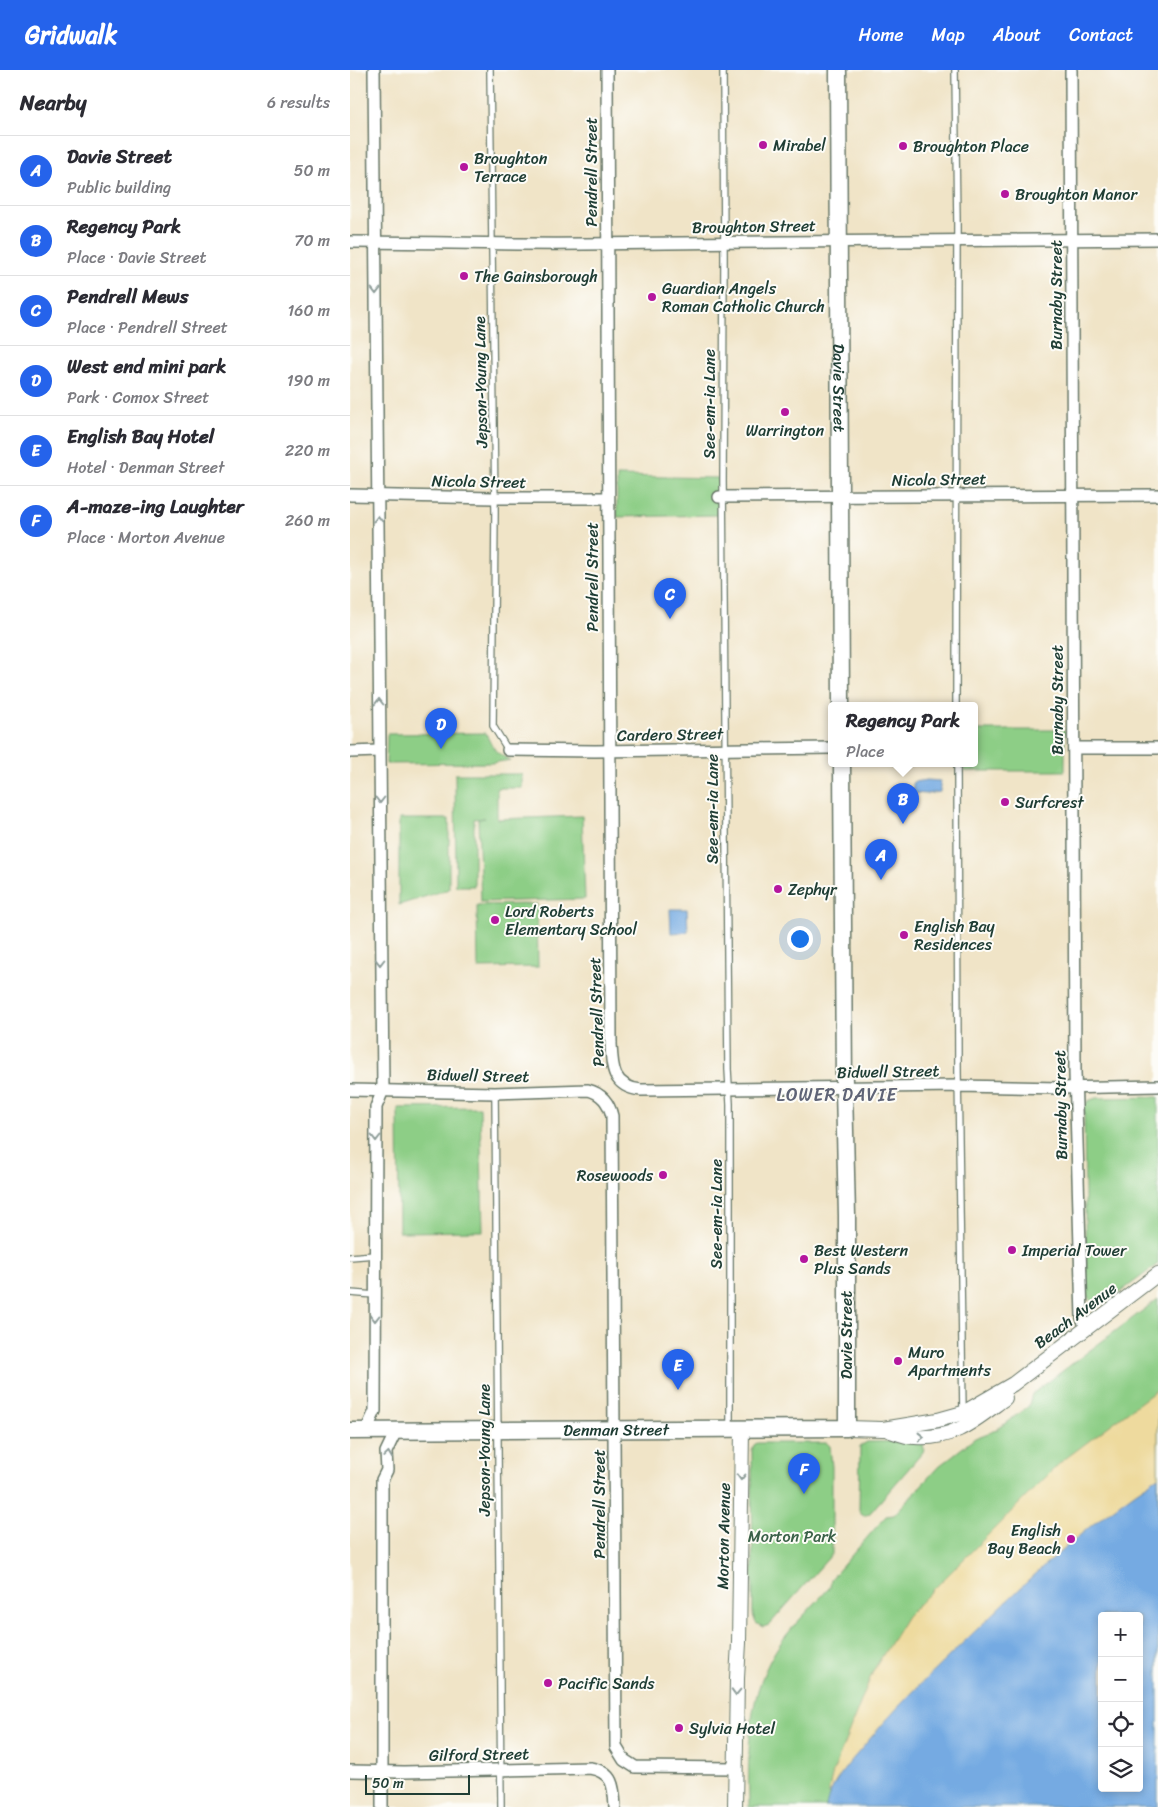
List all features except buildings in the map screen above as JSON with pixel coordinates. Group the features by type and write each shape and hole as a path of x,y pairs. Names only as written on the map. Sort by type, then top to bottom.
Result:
{"main road":[{"name":"Davie Street","path":"838,70 841,702"},
{"name":"Davie Street","path":"842,767 844,1088 847,1216 847,1428"},
{"name":"Denman Street","path":"358,1431 847,1428"}],"street":[{"path":"358,1431 375,1411 376,1107 382,1090 374,70"},
{"name":"Pendrell Street","path":"607,70 611,1043 612,1068 620,1081"},
{"name":"Burnaby Street","path":"1071,70 1076,1088 1082,1318 1086,1328"},
{"name":"Broughton Street","path":"350,242 492,245 1158,239"},
{"name":"Nicola Street","path":"350,495 608,498"},
{"name":"Nicola Street","path":"721,497 1158,495"},
{"name":"Cardero Street","path":"508,750 609,751 828,748"},
{"path":"1074,748 1158,748"},
{"path":"350,752 380,751"},
{"name":"Bidwell Street","path":"620,1081 630,1088 641,1090 959,1086 1076,1088 1158,1086"},
{"name":"Bidwell Street","path":"350,1090 495,1093 588,1090 595,1092 603,1099"},
{"name":"Pendrell Street","path":"603,1099 610,1108 612,1116 616,1741 619,1753 624,1760 630,1765 640,1768 735,1768"},
{"name":"Beach Avenue","path":"963,1413 1013,1384 1158,1274"},
{"name":"Beach Avenue","path":"959,1430 1006,1397 1013,1384"},
{"name":"Denman Street","path":"847,1428 883,1429 938,1420 963,1413"},
{"name":"Morton Avenue","path":"735,1768 739,1643 736,1429"},
{"name":"Denman Street","path":"883,1429 914,1437 938,1437 959,1430"},
{"path":"382,1807 382,1480 387,1470 386,1452 396,1431"},
{"name":"Gilford Street","path":"350,1771 590,1768 600,1771 607,1776 614,1788 615,1807"},
{"path":"735,1768 735,1807"}],"lane":[{"name":"Jepson-Young Lane","path":"490,70 494,498 493,726 508,750"},
{"name":"See-em-ia Lane","path":"723,70 724,243 721,497 726,749 729,1090 736,1429"},
{"path":"955,70 957,240 956,702"},
{"path":"957,767 963,1413"},
{"name":"Jepson-Young Lane","path":"495,1093 501,1807"},
{"path":"350,1257 375,1255"},
{"path":"350,1293 375,1295"}],"green space":[{"path":"617,476 718,478 720,489 718,515 617,517"},
{"path":"978,730 1065,730 1065,771 964,771 964,767 978,767"},
{"path":"486,733 495,750 511,760 491,763 386,764 387,734"},
{"path":"455,774 522,774 522,788 497,788 497,819 582,816 585,899 481,902 478,819 485,818 474,819 474,886 456,886"},
{"path":"399,819 449,819 449,889 399,905"},
{"path":"537,904 538,967 478,968 477,905"},
{"path":"1158,1097 1158,1264 1107,1302 1096,1304 1090,1300 1086,1290 1084,1106 1088,1101 1096,1098"},
{"path":"480,1107 483,1231 399,1232 398,1108"},
{"path":"1158,1299 1158,1477 838,1776 826,1807 749,1807 752,1721 755,1700 762,1680 770,1660 782,1641 830,1587 831,1579 886,1516 894,1515 939,1466 975,1438 996,1430 1029,1406 1032,1394"},
{"name":"Morton Park","path":"916,1441 923,1444 923,1452 870,1513 864,1516 861,1514 859,1511 860,1446 867,1442"},
{"name":"Morton Park","path":"757,1443 827,1443 830,1446 832,1467 832,1554 769,1625 763,1627 756,1623 753,1615 752,1450"}],"sand":[{"name":"English Bay Beach","path":"1158,1389 1158,1669 1143,1627 1143,1612 1098,1612 1098,1619 829,1807 829,1789 833,1772 873,1671 907,1616 1061,1462"}],"water":[{"path":"940,781 940,792 913,793 913,782"},
{"path":"670,909 687,909 688,932 671,933"},
{"name":"English Bay Beach","path":"1158,1477 1158,1807 826,1807 832,1788 843,1772 882,1725 912,1693 1050,1561 1113,1508"}],"place":[{"name":"Mirabel","path":"763,145"},
{"name":"Broughton Place","path":"903,146"},
{"name":"Broughton Terrace","path":"464,167"},
{"name":"Broughton Manor","path":"1005,194"},
{"name":"The Gainsborough","path":"464,276"},
{"name":"Guardian Angels Roman Catholic Church","path":"652,297"},
{"name":"Warrington","path":"785,412"},
{"name":"Pendrell Mews","path":"670,619"},
{"name":"West end mini park","path":"441,749"},
{"name":"Surfcrest","path":"1005,802"},
{"name":"Regency Park","path":"903,824"},
{"name":"Davie Street","path":"881,880"},
{"name":"Zephyr","path":"778,889"},
{"name":"Lord Roberts Elementary School","path":"495,920"},
{"name":"English Bay Residences","path":"904,935"},
{"name":"Rosewoods","path":"663,1175"},
{"name":"Imperial Tower","path":"1012,1250"},
{"name":"Best Western Plus Sands","path":"804,1259"},
{"name":"Muro Apartments","path":"898,1361"},
{"name":"English Bay Hotel","path":"678,1390"},
{"name":"A-maze-ing Laughter","path":"804,1494"},
{"name":"English Bay Beach","path":"1071,1539"},
{"name":"Pacific Sands","path":"548,1683"},
{"name":"Sylvia Hotel","path":"679,1728"}],"district":[{"name":"LOWER DAVIE","path":"837,1095"}]}
